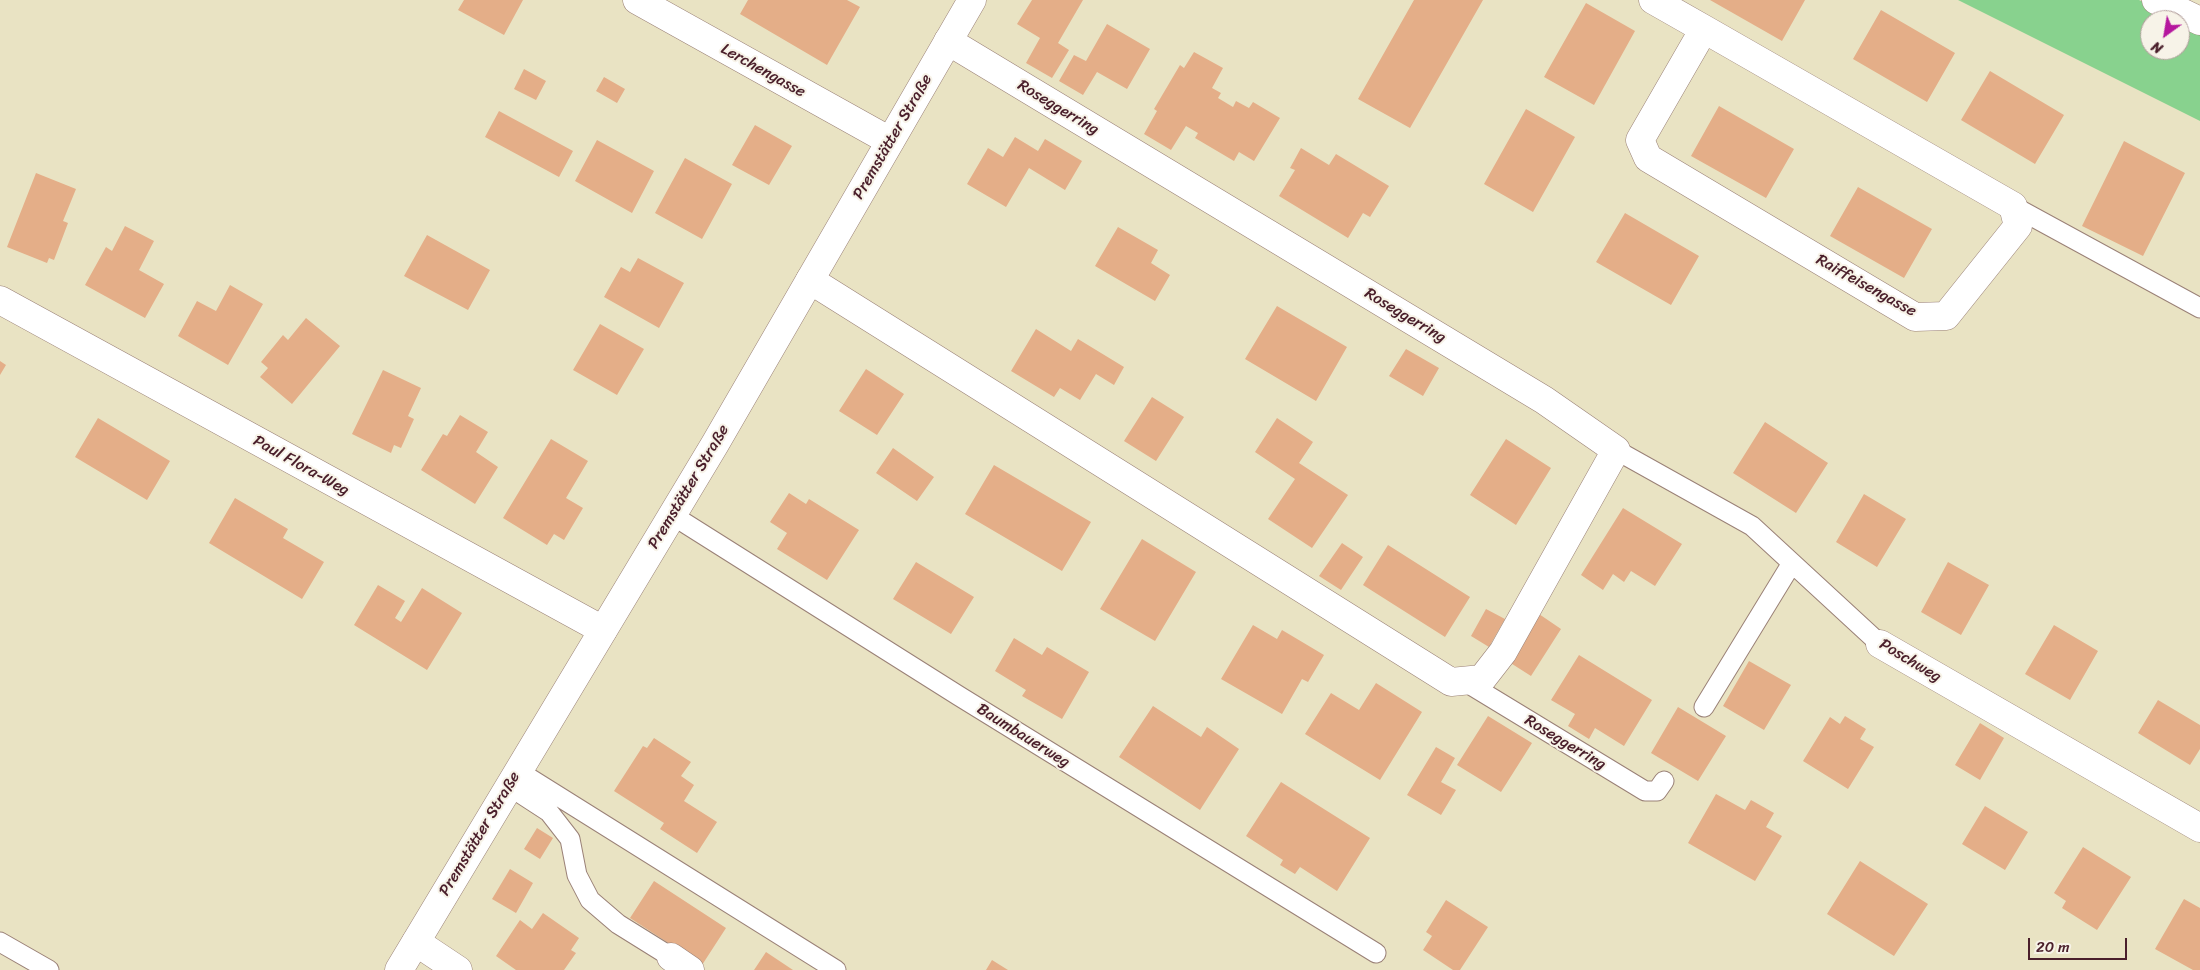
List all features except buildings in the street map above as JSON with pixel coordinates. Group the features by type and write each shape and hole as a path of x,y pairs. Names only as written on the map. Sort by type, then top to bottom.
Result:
{"street":[{"name":"Lerchengasse","path":"637,0 890,142"},
{"name":"Premstätter Straße","path":"399,970 672,515 972,0"},
{"path":"1653,0 2013,206"},
{"path":"2156,0 2200,21"},
{"name":"Raiffeisengasse","path":"1704,29 1640,140 1648,158 1915,317 1946,316 2018,226 2013,206"},
{"name":"Roseggerring","path":"948,41 1544,400 1616,450"},
{"name":"Roseggerring","path":"810,280 1450,682 1464,681"},
{"name":"Paul Flora-Weg","path":"0,300 603,630"},
{"path":"1464,681 1482,679 1503,652 1616,450"},
{"name":"Poschweg","path":"1880,644 2200,828"},
{"path":"416,942 458,970"}],"lane":[{"path":"2013,206 2200,308"},
{"name":"Poschweg","path":"1616,450 1752,526 1880,644"},
{"name":"Baumbauerweg","path":"672,515 950,691 1376,953"},
{"path":"1704,707 1792,563"},
{"name":"Roseggerring","path":"1464,681 1645,792 1657,791 1664,781"},
{"path":"514,778 549,812 570,839 577,875 590,900 618,924 681,964"},
{"path":"514,778 836,970"},
{"path":"0,942 49,970"}],"green space":[{"path":"1958,0 2139,0 2160,10 2140,10 2140,60 2190,60 2190,24 2200,29 2200,121"}]}
